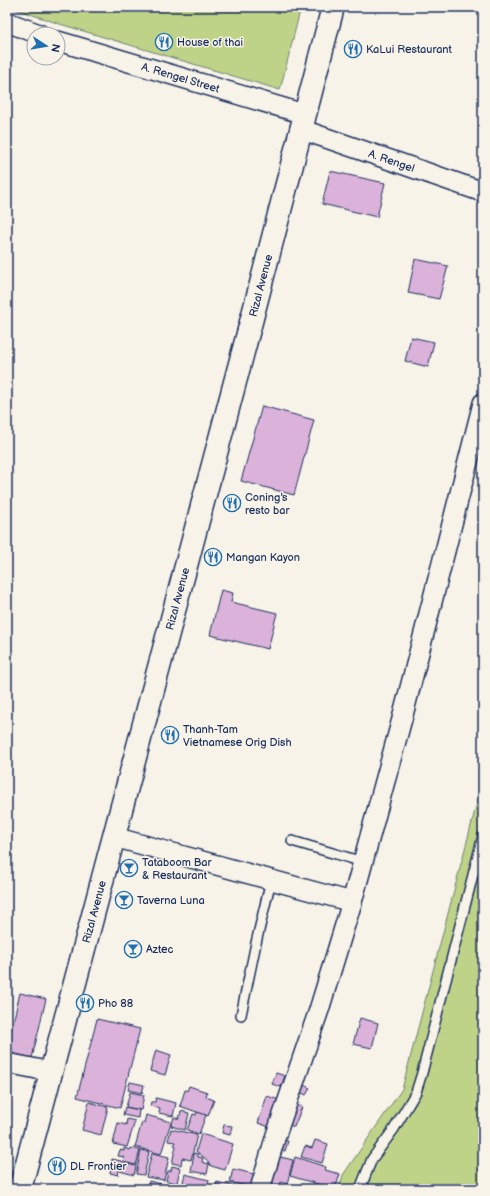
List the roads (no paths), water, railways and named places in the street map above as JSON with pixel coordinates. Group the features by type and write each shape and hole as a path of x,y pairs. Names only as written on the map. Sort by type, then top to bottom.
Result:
{"street":[{"name":"Rizal Avenue","path":"20,1189 249,330 302,121 333,7"},
{"path":"7,22 26,29"},
{"name":"A. Rengel Street","path":"66,44 302,121"},
{"name":"A. Rengel","path":"302,121 483,192"},
{"path":"260,1189 276,1135 319,1010 352,902 402,719 483,403"},
{"path":"114,837 352,902"},
{"path":"7,1063 52,1072"}],"lane":[{"path":"360,1189 372,1159 394,1129 416,1092 483,836"},
{"path":"292,841 363,862"},
{"path":"241,1015 271,880"}],"place":[{"name":"House of thai","path":"164,42"},
{"name":"KaLui Restaurant","path":"353,49"},
{"name":"Coning's resto bar","path":"232,503"},
{"name":"Mangan Kayon","path":"213,557"},
{"name":"Thanh-Tam Vietnamese Orig Dish","path":"170,735"},
{"name":"Tataboom Bar & Restaurant","path":"129,868"},
{"name":"Taverna Luna","path":"124,900"},
{"name":"Aztec","path":"133,949"},
{"name":"Pho 88","path":"85,1003"},
{"name":"DL Frontier","path":"57,1166"}]}
